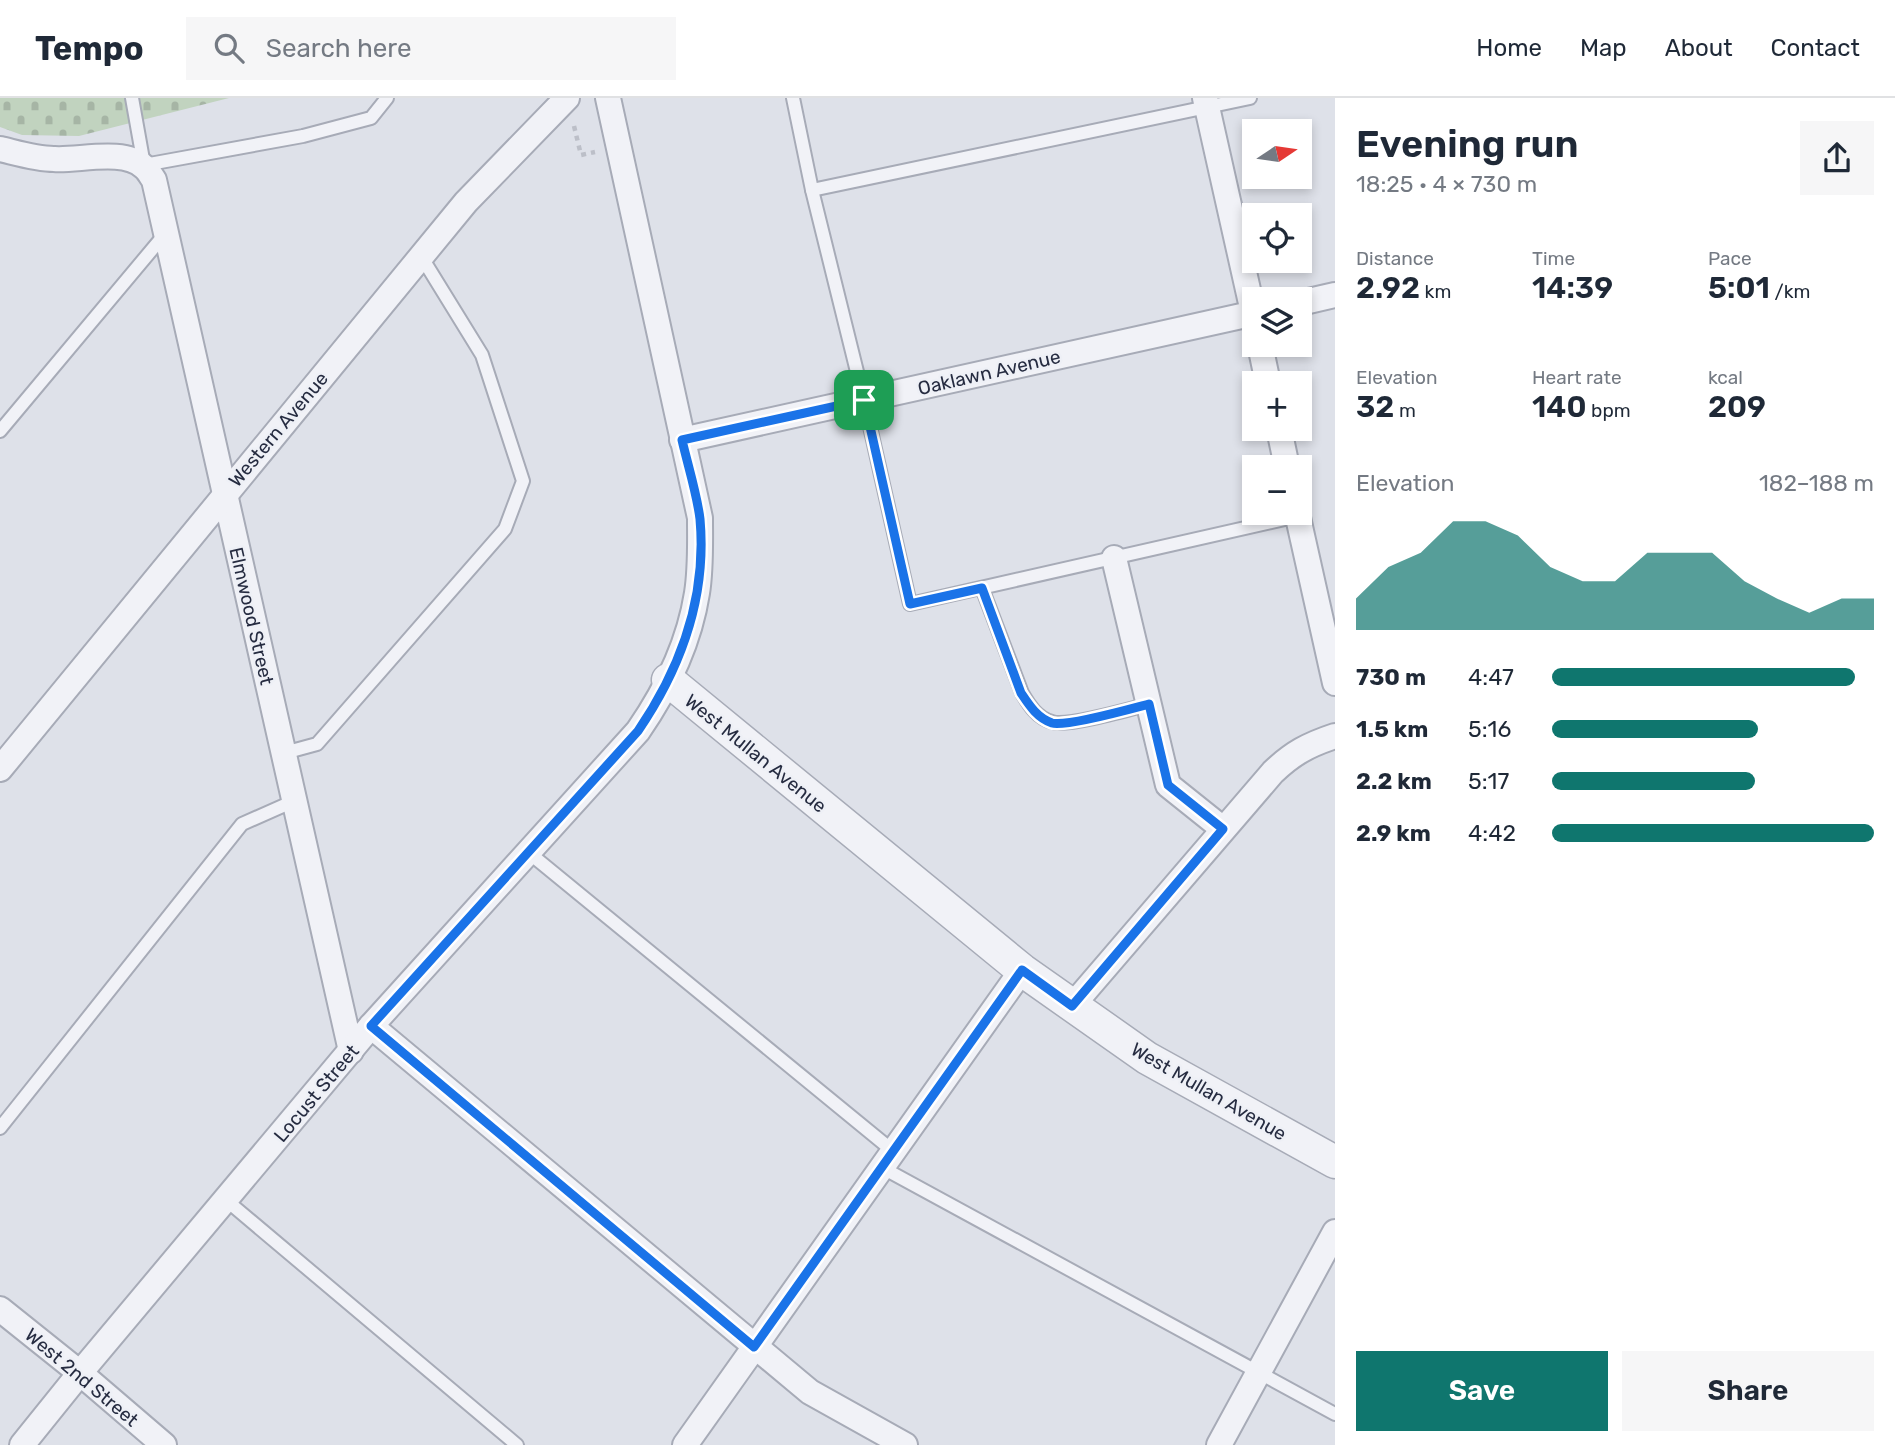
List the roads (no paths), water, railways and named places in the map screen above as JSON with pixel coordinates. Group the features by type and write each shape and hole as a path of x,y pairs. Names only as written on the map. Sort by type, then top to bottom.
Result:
{"street":[{"name":"Western Avenue","path":"0,769 466,202 567,98"},
{"name":"West Mullan Avenue","path":"608,98 700,518 697,593 689,630 668,680 1022,970 1147,1058 1335,1162"},
{"path":"1206,103 1247,287"},
{"path":"0,149 54,159 113,156 129,159 148,173"},
{"name":"Elmwood Street","path":"148,173 165,233 351,1051"},
{"path":"1312,300 1335,295"},
{"name":"Oaklawn Avenue","path":"682,440 1242,319"},
{"path":"1300,525 1335,683"},
{"path":"1115,558 1168,785 1223,829"},
{"name":"Locust Street","path":"22,1445 371,1026 638,731 668,680"},
{"path":"1072,1006 1223,829 1289,757 1309,744 1335,736"},
{"path":"685,1445 1022,970"},
{"path":"371,1026 810,1392 905,1445"},
{"path":"1219,1445 1335,1232"},
{"name":"West 2nd Street","path":"0,1309 164,1445"}],"lane":[{"path":"132,98 148,173 371,118 387,98"},
{"path":"793,98 812,190 864,400 910,604 1255,525"},
{"path":"812,190 1206,103 1250,98"},
{"path":"0,430 165,233"},
{"path":"284,753 317,744 505,529 523,481 482,355 421,256"},
{"path":"982,588 1021,693 1038,716 1054,723 1076,721 1149,704"},
{"path":"0,1128 242,824 294,801"},
{"path":"528,852 887,1159 1335,1414"},
{"path":"226,1200 517,1445"}]}
